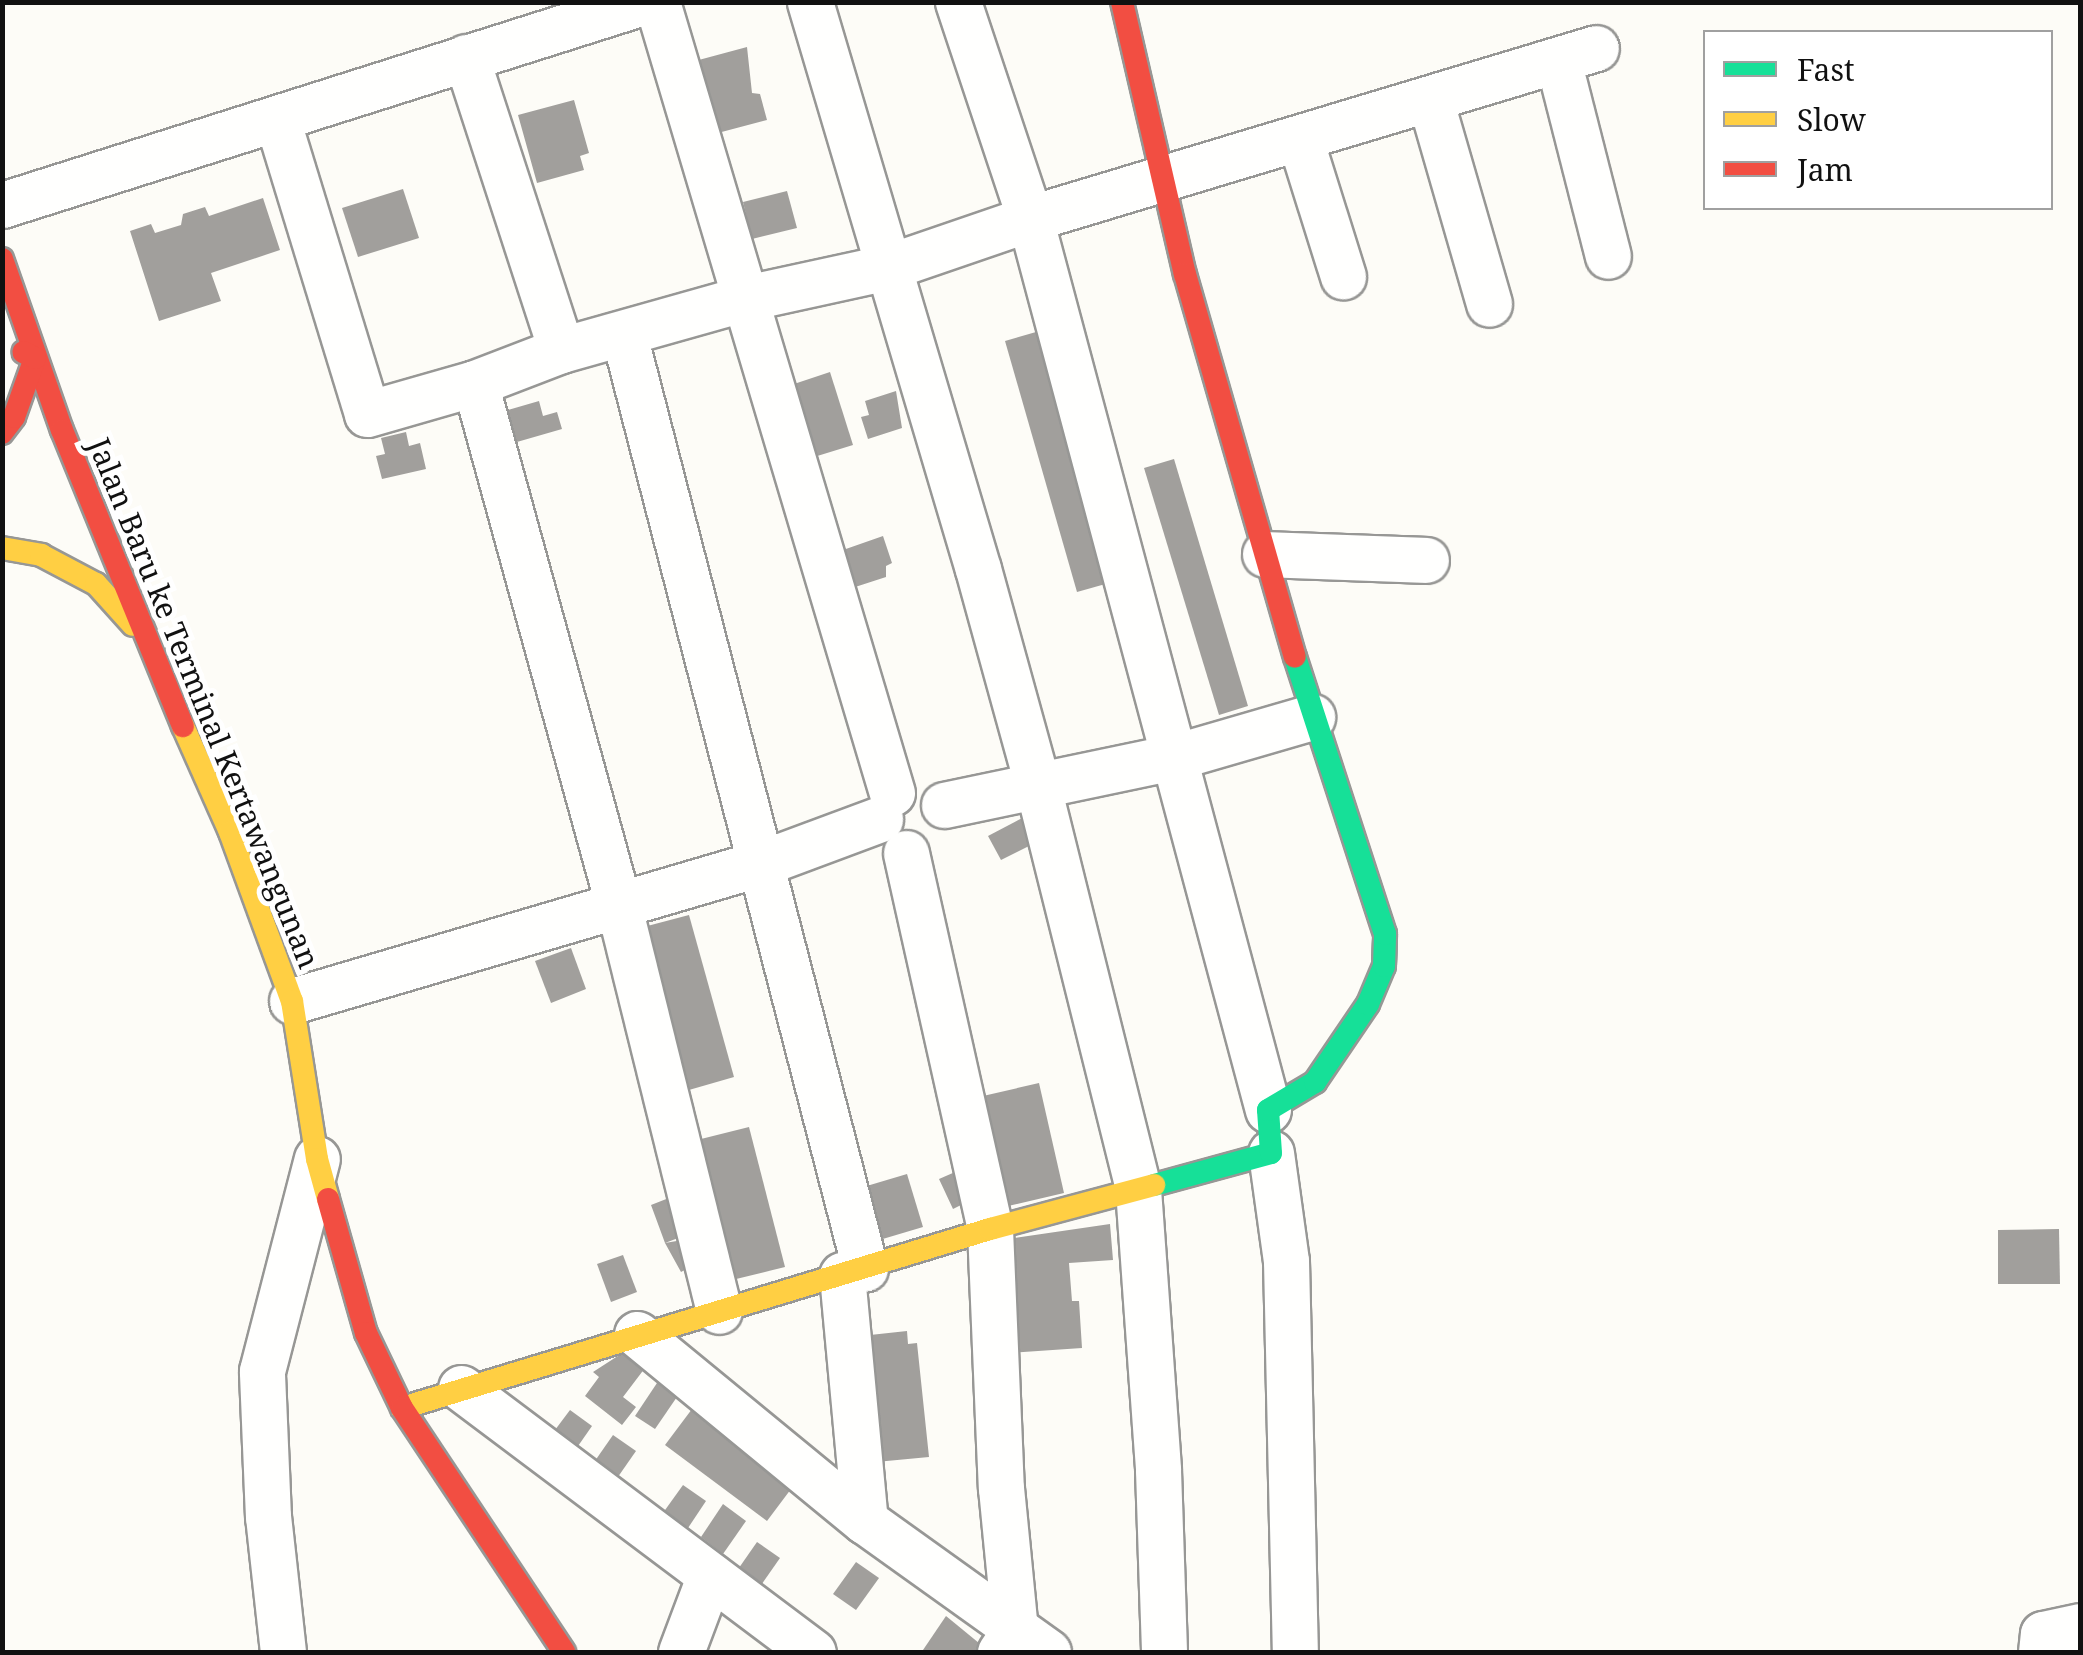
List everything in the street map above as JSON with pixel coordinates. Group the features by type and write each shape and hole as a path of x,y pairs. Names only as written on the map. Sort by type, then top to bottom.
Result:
{"street":[{"path":"2,206 643,2"},
{"path":"657,2 746,298 893,822 990,1229 1002,1488 1021,1645"},
{"path":"810,2 1038,786 1138,1190 1158,1470 1164,1652"},
{"path":"958,2 1030,218 1270,1131 1286,1260 1295,1652"},
{"path":"402,1408 990,1229 1138,1190 1270,1131 1315,1082 1368,1004 1384,966 1385,934 1312,717 1265,554 1163,182 1122,2"},
{"path":"277,119 368,414 475,384 561,350 746,298 888,267 1030,218 1163,182 1577,54 1608,256"},
{"path":"466,57 561,350"},
{"path":"1430,99 1489,304"},
{"path":"1300,140 1342,276"},
{"name":"Jalan Baru ke Terminal Kertawangunan","path":"2,259 35,358 144,639 230,832 292,1001 317,1159 366,1333 402,1408 564,1652"},
{"path":"624,335 762,863 853,1271 865,1520"},
{"path":"2,341 35,358 14,417 2,432"},
{"path":"475,384 619,907 720,1311"},
{"path":"2,548 41,555 96,584 144,639"},
{"path":"1265,554 1426,560"},
{"path":"292,1001 619,907 893,822 921,787 944,805 1174,757 1312,717"},
{"path":"893,822 921,852 944,834 944,805"},
{"path":"284,1652 268,1518 262,1371 317,1159"},
{"path":"637,1334 1021,1645"},
{"path":"461,1388 813,1652"},
{"path":"681,1652 710,1575"},
{"path":"2041,1652 2043,1634 2080,1626"}],"building":[{"path":"747,47 752,93 760,94 767,120 714,134 695,61"},
{"path":"574,100 589,153 580,156 584,170 537,183 518,115"},
{"path":"403,189 419,238 358,257 342,208"},
{"path":"787,191 797,228 752,239 743,202"},
{"path":"263,198 280,250 211,273 221,301 159,321 130,231 151,224 155,233 181,225 183,214 205,207 209,216"},
{"path":"1036,332 1109,583 1077,592 1005,341"},
{"path":"830,372 853,445 814,457 791,385"},
{"path":"896,391 902,428 868,439 861,417 869,415 865,401"},
{"path":"539,401 543,416 557,412 562,429 510,444 508,410"},
{"path":"406,432 409,446 420,443 426,469 382,479 376,456 385,454 381,438"},
{"path":"1174,459 1248,706 1219,715 1144,468"},
{"path":"883,536 892,563 886,566 886,577 849,589 842,569 850,567 843,550"},
{"path":"1028,815 1041,840 1001,860 988,836"},
{"path":"689,915 734,1077 682,1092 636,929"},
{"path":"571,948 586,989 551,1003 535,961"},
{"path":"1039,1083 1064,1193 1008,1206 983,1096"},
{"path":"749,1127 785,1267 732,1280 697,1140"},
{"path":"962,1169 975,1198 953,1209 939,1179"},
{"path":"907,1174 923,1227 876,1241 860,1188"},
{"path":"679,1194 694,1232 665,1243 651,1205"},
{"path":"1110,1224 1113,1260 1069,1263 1072,1301 1079,1301 1082,1348 1009,1353 1001,1240"},
{"path":"2059,1229 2060,1284 1998,1284 1998,1230"},
{"path":"694,1238 698,1263 681,1272 665,1243"},
{"path":"623,1255 637,1292 611,1302 597,1264"},
{"path":"907,1331 908,1344 917,1343 929,1457 876,1462 870,1335"},
{"path":"624,1352 645,1368 623,1397 636,1407 622,1425 585,1396 599,1377 593,1372"},
{"path":"659,1380 679,1394 655,1429 635,1416"},
{"path":"695,1405 797,1481 767,1521 665,1445"},
{"path":"570,1410 592,1426 569,1459 546,1442"},
{"path":"613,1435 636,1451 613,1484 590,1468"},
{"path":"683,1485 706,1501 684,1534 660,1517"},
{"path":"723,1504 746,1521 723,1554 701,1537"},
{"path":"757,1542 780,1558 757,1591 734,1575"},
{"path":"856,1562 879,1578 856,1610 833,1594"},
{"path":"946,1616 985,1648 981,1652 923,1650"}],"traffic: fast":[{"path":"1154,1185 1271,1153 1268,1110 1315,1082 1368,1004 1384,966 1385,934 1295,657"}],"traffic: slow":[{"path":"2,548 41,555 96,584 133,625"},
{"path":"183,726 230,832 292,1001 317,1159 328,1199"},
{"path":"402,1408 990,1229 1154,1185"}],"traffic: jam":[{"path":"1122,2 1185,274 1295,657"},
{"path":"2,259 62,430 183,726"},
{"path":"2,433 14,417 35,358 23,352"},
{"path":"328,1199 366,1333 402,1408 564,1652"}]}
